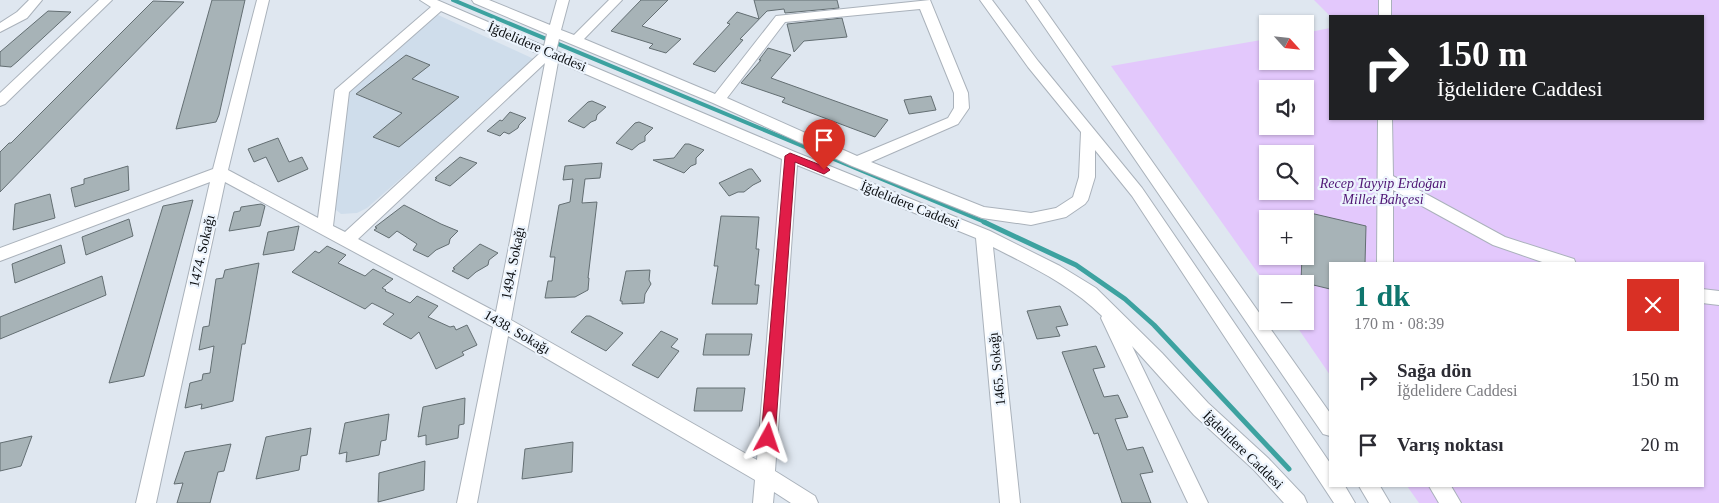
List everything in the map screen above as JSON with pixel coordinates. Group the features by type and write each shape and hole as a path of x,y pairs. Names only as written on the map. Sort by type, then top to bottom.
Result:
{"street":[{"path":"0,28 22,14 36,0"},
{"path":"0,102 106,0"},
{"name":"1474. Sokağı","path":"146,503 220,172 263,0"},
{"name":"İğdelidere Caddesi","path":"478,0 552,43 790,156 984,235 1068,279 1090,293 1156,358 1201,409 1260,464 1297,503"},
{"name":"1494. Sokağı","path":"467,503 552,65 552,43 563,0"},
{"path":"576,40 616,0"},
{"path":"986,0 1033,64 1137,192 1329,479"},
{"path":"1032,0 1329,427"},
{"path":"1385,0 1385,15"},
{"path":"718,100 782,18 915,6 924,1 961,93 963,105 961,111 953,121 857,162"},
{"path":"325,227 342,90 433,3"},
{"name":"İğdelidere Caddesi","path":"433,3 552,43 576,40 718,100 857,162 982,212 1031,220 1060,213 1080,200 1087,177 1088,130"},
{"path":"347,238 552,43"},
{"path":"1385,120 1385,262"},
{"path":"763,503 790,156"},
{"path":"0,255 220,172"},
{"name":"1438. Sokağı","path":"220,172 347,238 501,323 765,475 808,503"},
{"path":"1385,179 1499,241 1562,262"},
{"name":"1465. Sokağı","path":"984,235 1010,503"},
{"path":"1704,296 1719,298"},
{"path":"1104,307 1198,503"},
{"path":"1335,487 1345,503"},
{"path":"1370,487 1380,503"},
{"path":"1440,487 1451,503"}],"shaded area":[{"path":"436,14 536,60 367,208 357,213 341,214 335,209 348,89"}],"green space":[{"name":"Recep Tayyip Erdoğan Millet Bahçesi","path":"1314,0 1719,0 1719,503 1419,503 1408,487 1704,487 1704,262 1329,262 1329,374 1299,330 1314,330 1314,275 1259,275 1111,66 1259,40 1259,70 1314,70 1314,31 1329,28 1329,120 1704,120 1704,15 1329,15"}],"building":[{"path":"212,0 245,0 219,115 216,122 176,129"},
{"path":"641,0 668,0 642,26 681,39 666,53 649,48 653,44 611,31"},
{"path":"754,0 837,0 839,8 785,13 784,9 767,11 740,39 743,40 715,72 693,64 730,24 727,23 737,12 759,19"},
{"path":"153,1 184,2 0,192 0,152"},
{"path":"48,11 71,12 11,67 0,66 0,52"},
{"path":"842,18 847,37 804,41 794,52 787,24"},
{"path":"768,48 791,55 771,78 888,120 875,137 782,102 785,98 741,83 761,60 759,60"},
{"path":"406,55 430,65 412,79 459,97 399,147 373,137 402,113 356,94"},
{"path":"931,96 936,110 909,114 904,100"},
{"path":"592,101 606,107 597,115 596,120 584,128 568,121 588,102"},
{"path":"510,112 526,118 518,128 509,134 504,132 500,136 487,131 500,120 502,121"},
{"path":"639,122 653,128 645,136 645,141 632,150 616,143 635,123"},
{"path":"278,138 289,162 302,157 308,169 278,182 266,157 254,162 248,149"},
{"path":"685,144 704,150 696,158 696,164 684,173 653,160 674,158"},
{"path":"460,157 477,163 450,186 435,180 437,178 435,178"},
{"path":"602,163 600,178 585,179 582,203 597,202 588,290 575,297 545,298 548,281 552,281 555,257 550,257 559,205 570,202 573,179 563,180 565,166"},
{"path":"128,166 129,190 75,207 71,188 84,184 84,179"},
{"path":"752,169 761,181 744,192 738,192 729,196 719,183"},
{"path":"50,194 55,218 13,230 15,204"},
{"path":"193,200 144,376 109,383 163,206"},
{"path":"261,204 265,206 260,226 229,231 234,212 240,211 241,207"},
{"path":"404,205 458,231 450,239 449,244 436,250 428,257 413,250 417,244 397,231 389,238 374,230 377,228 375,227"},
{"path":"1314,214 1366,226 1365,262 1329,262 1329,289 1314,285 1314,275 1301,275 1302,265 1314,265"},
{"path":"721,216 759,217 756,249 759,249 755,285 759,285 757,304 712,304 718,266 714,266"},
{"path":"129,219 133,236 86,255 82,237"},
{"path":"299,226 294,250 263,255 268,232"},
{"path":"480,244 498,253 489,260 488,265 468,279 452,271 455,269 453,268"},
{"path":"61,245 65,263 15,283 12,264"},
{"path":"327,246 346,255 338,263 365,276 373,269 393,279 382,288 385,291 410,303 417,296 438,306 428,317 450,327 454,326 456,330 467,325 477,345 462,352 464,355 436,369 419,332 411,339 383,324 394,314 372,303 365,309 292,272 315,251 319,253"},
{"path":"259,263 245,344 242,344 233,401 201,409 202,404 185,408 190,383 202,380 203,374 210,373 214,346 199,350 203,327 209,326 216,279 223,278 225,270"},
{"path":"650,270 649,280 651,284 645,294 644,303 622,304 622,301 620,301 626,271"},
{"path":"102,276 106,295 0,339 0,317"},
{"path":"1060,306 1068,325 1056,327 1060,336 1037,339 1027,311"},
{"path":"586,316 590,316 623,333 606,351 571,332"},
{"path":"661,331 678,339 671,347 679,351 658,378 632,365"},
{"path":"706,334 752,334 749,355 703,355"},
{"path":"1096,346 1105,367 1093,369 1104,397 1118,395 1128,417 1115,419 1127,450 1143,447 1153,472 1140,474 1151,503 1122,503 1098,433 1094,434 1062,352"},
{"path":"697,388 745,388 742,411 694,411"},
{"path":"465,398 464,424 459,425 458,438 426,445 426,435 418,437 423,407"},
{"path":"389,414 386,440 381,441 379,455 346,462 347,452 339,454 345,423"},
{"path":"311,428 307,455 301,456 299,470 256,479 266,437"},
{"path":"32,436 21,466 0,471 0,443"},
{"path":"573,442 572,472 522,479 525,449"},
{"path":"231,444 224,471 218,472 210,503 177,503 183,483 174,484 185,452"},
{"path":"425,461 424,490 378,502 379,473"}],"waterway":[{"path":"453,0 987,223"},
{"path":"984,222 1076,265 1125,299 1154,325 1289,469"}],"route":[{"path":"768,438 790,156 824,170"}]}
